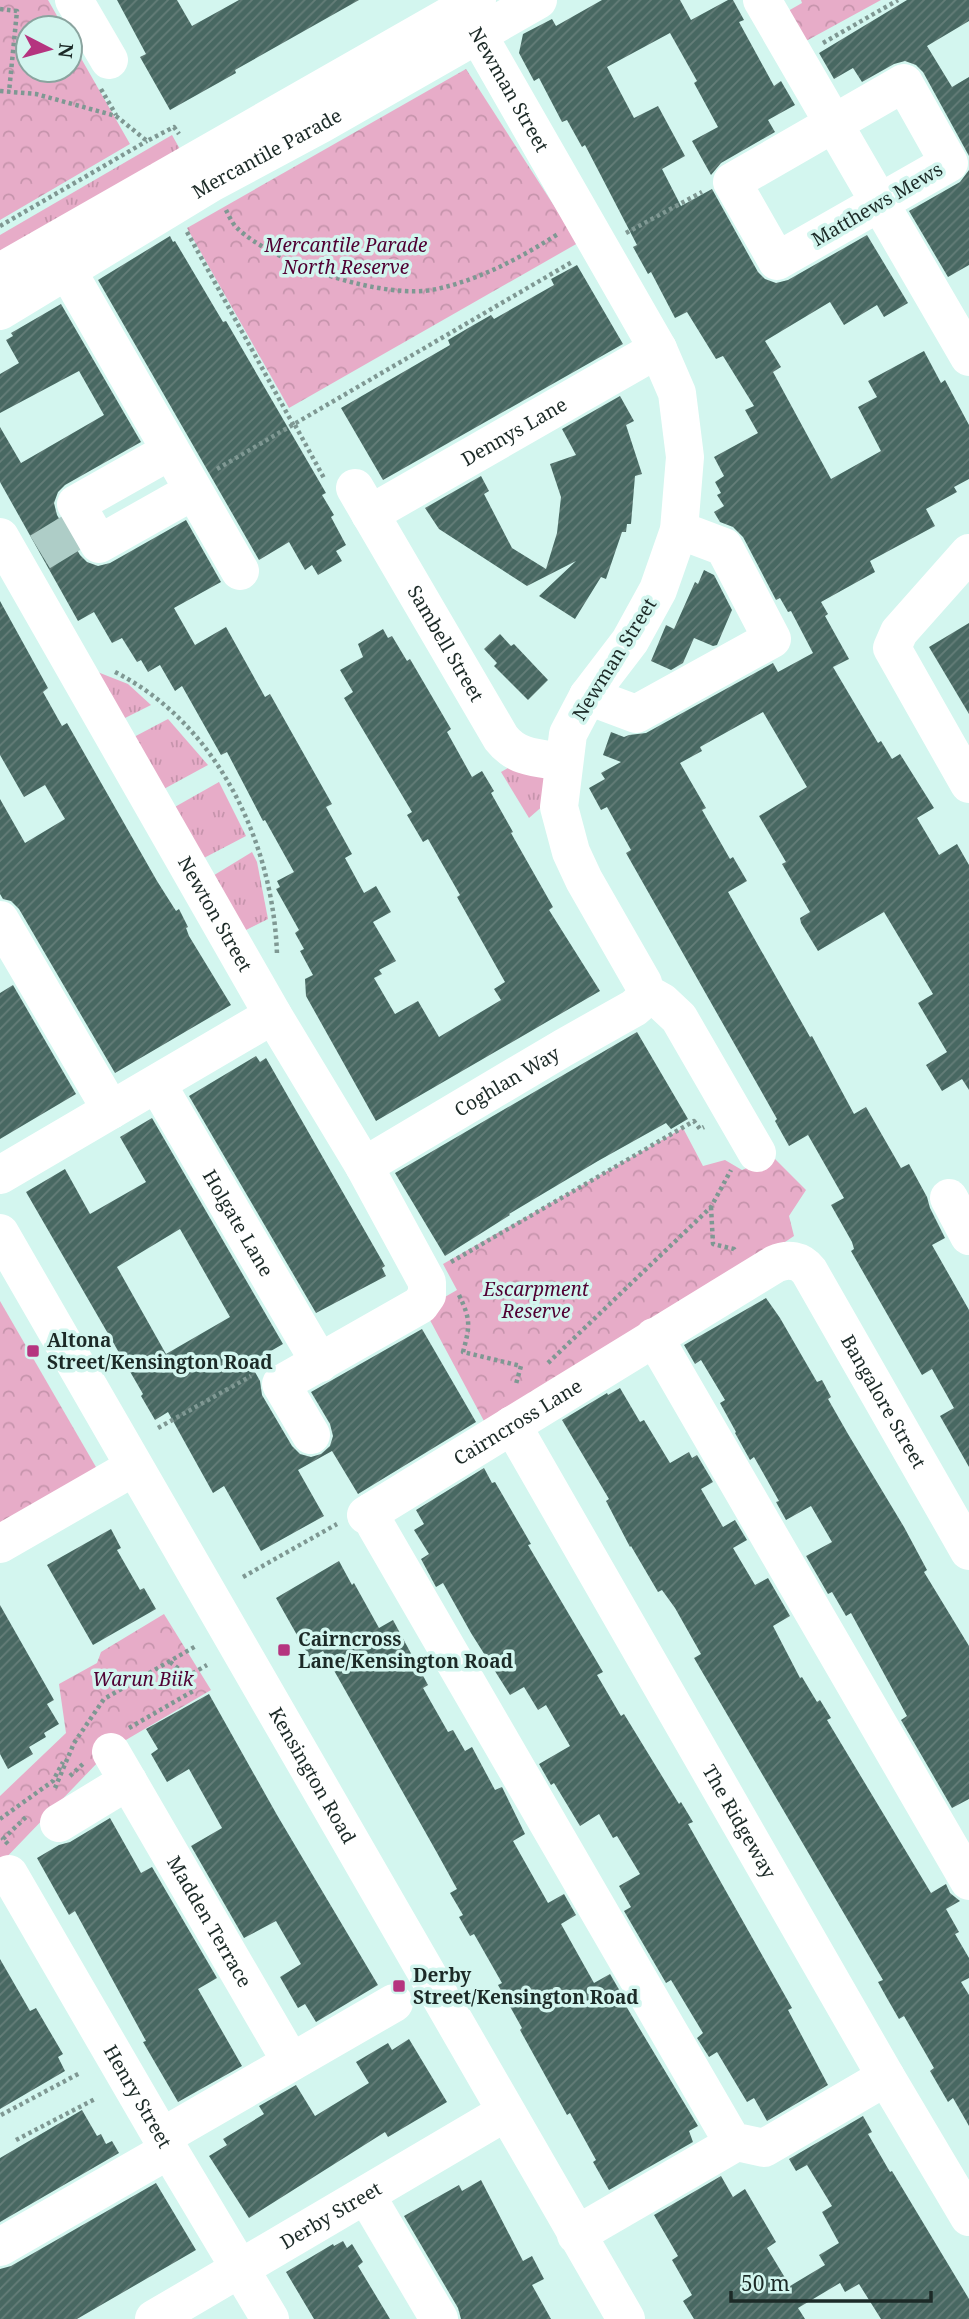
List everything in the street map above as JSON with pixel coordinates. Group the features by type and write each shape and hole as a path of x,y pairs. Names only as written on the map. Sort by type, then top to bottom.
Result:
{"street":[{"path":"74,0 109,60"},
{"name":"Mercantile Parade","path":"0,272 204,172 468,11 538,0"},
{"path":"762,0 969,357"},
{"name":"Newman Street","path":"468,11 657,349 677,393 685,457 679,530 657,590 629,641 588,696 568,734 559,807 571,852 646,993 666,1005 679,1018 746,1134"},
{"name":"Matthews Mews","path":"904,83 949,163 777,261 732,181 904,83"},
{"name":"Mercantile Parade","path":"0,311 173,207 204,172"},
{"path":"68,272 240,570"},
{"name":"Dennys Lane","path":"363,501 657,349"},
{"path":"170,451 76,504 81,527 99,544 192,488"},
{"name":"Sambell Street","path":"363,501 501,738 519,754 564,762"},
{"path":"588,696 636,714 772,639 724,547 679,530"},
{"path":"969,552 899,632 892,648 969,784"},
{"name":"Newton Street","path":"14,557 273,1015 433,1279"},
{"path":"0,920 12,969 111,1110"},
{"name":"Coghlan Way","path":"364,1166 634,1008 642,1002 646,993"},
{"path":"0,1175 273,1015"},
{"name":"Holgate Lane","path":"157,1084 320,1363"},
{"path":"948,1198 968,1233"},
{"name":"Kensington Road","path":"0,1233 626,2319"},
{"name":"Cairncross Lane","path":"368,1514 513,1406 654,1337 779,1262 792,1261"},
{"name":"Bangalore Street","path":"792,1261 803,1265 809,1271 965,1535"},
{"path":"311,1435 281,1384 420,1305 433,1279"},
{"path":"654,1337 969,1881"},
{"name":"The Ridgeway","path":"513,1406 886,2077 969,2217"},
{"path":"0,1545 134,1467"},
{"path":"368,1514 732,2141 764,2148 886,2077"},
{"name":"Madden Terrace","path":"59,1824 120,1767 291,2062"},
{"name":"Henry Street","path":"9,1874 270,2319"},
{"path":"0,2247 166,2144 291,2062 394,2003"},
{"name":"Derby Street","path":"154,2319 506,2112"},
{"path":"576,2235 733,2144 732,2141"},
{"path":"366,2195 439,2319"}],"path":[{"path":"796,58 898,0"},
{"path":"0,9 17,11 9,92"},
{"path":"0,91 36,94 116,116 147,141"},
{"path":"0,226 174,127 235,226 256,243 300,266 354,282 404,292 435,290 717,184 732,181"},
{"path":"173,207 295,426"},
{"path":"192,488 295,426 590,233"},
{"path":"109,669 132,681 175,717 208,752 236,796 263,862 274,915 277,960"},
{"path":"513,1406 521,1366 463,1352 470,1326 469,1315 433,1279 694,1121 700,1129 746,1134 711,1207 540,1371"},
{"path":"711,1207 713,1244 734,1249 747,1281"},
{"path":"158,1428 255,1374"},
{"path":"243,1577 357,1513 368,1514"},
{"path":"179,1656 196,1646"},
{"path":"170,1662 188,1676 195,1690 173,1703"},
{"path":"188,1676 207,1665"},
{"path":"0,1819 53,1781 74,1743"},
{"path":"1,2115 80,2073"},
{"path":"16,2140 95,2099"}],"green space":[{"path":"0,0 48,0 56,14 14,14 14,84 84,84 84,64 130,144 0,220"},
{"path":"801,0 881,0 806,41 788,11 802,3"},
{"name":"Mercantile Parade North Reserve","path":"466,69 578,243 289,408 187,228"},
{"path":"172,135 186,160 0,257 0,235"},
{"path":"95,671 128,684 151,705 123,719"},
{"path":"168,719 208,765 162,790 132,738"},
{"path":"508,768 540,775 546,780 545,804 529,818 501,772"},
{"path":"219,782 246,836 202,859 173,808"},
{"path":"252,852 257,862 268,919 242,932 211,877"},
{"name":"Escarpment Reserve","path":"683,1128 703,1166 725,1160 742,1170 773,1157 806,1190 789,1216 794,1236 484,1421 424,1309 457,1290 443,1264"},
{"path":"0,1301 100,1474 0,1530"},
{"name":"Warun Biik","path":"164,1614 211,1690 102,1754 101,1759 0,1864 0,1796 66,1733 59,1684 97,1663 101,1652"}],"building":[{"path":"117,0 177,0 192,26 239,0 359,0 170,110 140,57 146,54"},
{"path":"602,0 680,0 691,20 728,0 733,0 744,20 739,22 774,86 781,81 795,105 768,120 775,132 721,163 711,175 692,141 718,127 694,83 697,81 670,33 607,67 634,118 658,106 685,156 662,169 681,206 712,189 758,272 765,279 776,283 788,280 867,235 908,303 884,317 877,305 844,325 830,302 765,341 781,367 773,372 831,479 881,451 858,407 877,397 868,381 924,351 941,383 945,380 969,425 969,479 954,487 957,492 926,509 935,526 870,561 875,572 821,602 828,614 825,616 849,659 833,667 878,743 881,741 892,759 900,754 934,808 917,818 939,855 957,844 969,865 969,1090 962,1079 942,1091 926,1065 947,1052 918,1003 933,994 884,912 818,951 801,923 800,918 810,912 782,864 786,862 759,816 807,787 763,712 700,747 702,751 680,763 706,808 702,810 730,859 733,857 747,881 728,892 854,1114 866,1107 901,1168 909,1164 945,1238 932,1245 969,1310 969,1467 940,1416 954,1408 932,1369 922,1375 851,1251 854,1249 852,1242 831,1205 844,1198 808,1135 789,1146 775,1121 777,1119 626,853 631,850 607,807 601,810 589,788 605,779 601,773 621,762 603,755 611,732 624,737 646,733 773,663 778,672 813,653 791,611 788,612 780,598 776,600 743,537 733,527 720,522 714,512 724,506 717,495 721,493 715,482 724,476 714,457 758,433 745,410 754,406 723,356 716,359 687,312 675,318 651,272 648,274 633,247 637,245 585,145 582,147 567,120 562,122 539,78 534,81 519,53 523,34 552,19 556,26"},
{"path":"907,0 969,0 969,21 927,46 952,87 969,77 969,156 923,72 916,65 905,61 894,64 862,82 853,68 834,79 819,53"},
{"path":"969,170 969,265 948,277 909,211 960,182"},
{"path":"170,236 223,322 226,321 326,493 322,495 334,515 331,517 346,545 336,551 342,561 318,575 312,565 305,570 289,542 259,560 98,280"},
{"path":"577,265 623,344 383,480 341,408 450,345 448,340 470,327 491,315 494,319 554,285 551,279"},
{"path":"61,304 141,442 65,485 58,492 54,503 57,515 80,555 87,562 98,566 110,563 186,520 221,582 174,608 195,645 226,627 265,697 270,694 332,804 326,807 352,854 345,858 364,893 376,886 391,912 373,922 396,961 379,970 382,974 374,978 395,1014 418,1001 439,1037 501,1000 494,989 505,982 457,897 460,895 428,839 423,842 407,815 412,812 344,698 353,692 340,670 363,657 358,644 383,629 388,638 392,636 407,661 410,659 451,729 447,732 472,777 482,771 494,791 491,793 513,832 511,833 553,907 549,910 600,991 376,1121 306,996 305,979 313,975 300,951 304,949 295,933 299,930 276,889 280,887 277,881 294,872 265,820 263,821 227,752 221,755 182,686 175,691 160,665 148,672 141,660 137,662 122,638 112,643 94,612 78,621 0,482 0,427 21,463 104,415 79,371 0,413 0,374 19,363 6,340 13,336 11,333"},
{"path":"620,396 634,421 626,425 642,474 635,476 631,524 627,524 626,532 622,532 606,579 601,577 575,619 539,596 576,561 527,586 439,529 425,508 481,476 489,491 484,494 512,548 546,569 557,533 561,497 550,464 576,455 562,429"},
{"path":"704,570 714,575 732,610 717,645 713,646 694,638 683,663 671,670 651,661 666,625 674,629 695,582 698,584"},
{"path":"0,601 48,688 43,692 62,726 67,723 157,881 176,911 179,909 188,927 189,936 231,1005 115,1073 19,909 0,894 0,799 25,843 65,819 45,785 24,797 0,755"},
{"path":"969,623 969,714 929,647"},
{"path":"500,634 511,646 514,644 548,680 528,700 494,666 497,663 484,649"},
{"path":"13,985 76,1094 0,1139 0,993"},
{"path":"637,1032 688,1119 671,1129 666,1123 598,1161 445,1256 395,1173"},
{"path":"256,1056 260,1062 266,1058 385,1266 382,1268 386,1276 316,1313 189,1096"},
{"path":"152,1118 283,1344 250,1363 260,1381 262,1395 292,1446 300,1454 311,1457 321,1454 330,1446 333,1436 330,1424 311,1392 422,1329 476,1422 358,1494 332,1451 298,1470 324,1516 261,1551 224,1486 213,1493 168,1412 155,1420 141,1396 143,1394 26,1192 65,1169 90,1214 146,1182 120,1137","holes":["180,1229 230,1317 166,1354 117,1267"]},
{"path":"766,1298 817,1382 822,1380 831,1397 828,1399 904,1527 927,1570 924,1572 969,1646 969,1799 952,1808 901,1720 907,1716 851,1613 846,1616 832,1592 828,1594 806,1556 832,1542 811,1506 786,1520 776,1502 779,1501 754,1457 750,1460 735,1433 720,1403 725,1400 701,1360 695,1364 684,1345"},
{"path":"620,1388 640,1422 644,1420 670,1463 689,1452 692,1458 697,1455 713,1482 701,1489 723,1527 735,1520 747,1540 733,1548 755,1585 768,1578 790,1616 773,1626 800,1678 802,1677 817,1702 820,1700 831,1718 827,1720 931,1893 946,1884 950,1893 960,1901 946,1909 959,1932 955,1934 969,1958 969,1978 961,1982 969,1995 969,2126 953,2098 948,2102 930,2071 934,2068 904,2016 899,2019 888,2000 878,1982 883,1980 694,1658 701,1654 675,1608 662,1590 658,1592 630,1547 606,1501 609,1499 562,1420"},
{"path":"484,1468 492,1483 495,1482 531,1544 528,1545 603,1672 597,1675 621,1716 624,1714 679,1804 681,1802 693,1822 688,1824 792,2008 788,2010 828,2085 767,2121 754,2098 747,2102 717,2052 709,2057 697,2038 703,2033 671,1980 666,1983 624,1911 631,1907 619,1886 640,1874 617,1836 613,1838 599,1814 580,1826 539,1764 570,1746 546,1705 538,1710 524,1687 510,1695 443,1583 436,1587 421,1559 429,1554 414,1530 424,1524 416,1510"},
{"path":"111,1529 121,1548 117,1550 140,1590 144,1588 156,1609 93,1645 47,1565"},
{"path":"339,1561 379,1628 393,1620 428,1685 423,1688 448,1732 453,1730 465,1751 472,1747 495,1790 502,1787 525,1834 513,1841 548,1903 564,1894 576,1915 561,1924 594,1983 610,1974 628,2005 626,2006 698,2126 689,2131 693,2142 609,2190 570,2113 567,2115 520,2030 522,2028 498,1985 502,1983 474,1934 470,1936 459,1917 463,1915 450,1893 457,1889 436,1851 323,1651 310,1658 276,1598"},
{"path":"0,1605 54,1700 47,1704 59,1724 44,1733 46,1737 29,1747 33,1754 8,1769 0,1754"},
{"path":"209,1694 378,1985 316,2022 305,2004 298,2008 280,1977 301,1964 276,1921 244,1938 191,1846 222,1828 189,1769 167,1782 151,1754 158,1749 146,1729"},
{"path":"110,1818 141,1873 152,1867 217,1978 198,1989 242,2066 178,2102 143,2042 146,2041 75,1911 69,1915 37,1858"},
{"path":"0,1959 30,2011 36,2008 63,2054 58,2057 65,2071 0,2109"},
{"path":"409,2039 447,2102 388,2137 385,2132 249,2218 209,2156 227,2145 223,2139 264,2114 259,2106 296,2085 315,2116 369,2083 356,2062 388,2043 392,2050"},
{"path":"82,2110 97,2136 101,2134 106,2144 112,2141 119,2153 0,2222 0,2158"},
{"path":"863,2116 872,2132 868,2134 890,2172 892,2171 969,2299 969,2319 881,2319 859,2284 845,2292 840,2283 798,2308 805,2319 694,2319 683,2301 692,2295 672,2260 678,2256 654,2215 721,2176 733,2197 745,2189 776,2242 767,2248 790,2286 825,2265 819,2255 839,2243 822,2212 832,2206 807,2165 796,2171 789,2159"},
{"path":"481,2180 523,2261 532,2256 544,2279 532,2285 551,2319 461,2319 458,2308 404,2216 459,2185 462,2191"},
{"path":"156,2183 196,2250 77,2319 0,2319 0,2269 11,2266"},
{"path":"343,2241 347,2248 352,2244 363,2262 358,2266 390,2319 314,2319 286,2272 333,2244 334,2246"}],"tunnel":[{"path":"40,552 76,530"}],"place":[{"name":"Altona Street/Kensington Road","path":"33,1351"},
{"name":"Cairncross Lane/Kensington Road","path":"284,1650"},
{"name":"Derby Street/Kensington Road","path":"399,1986"}]}
